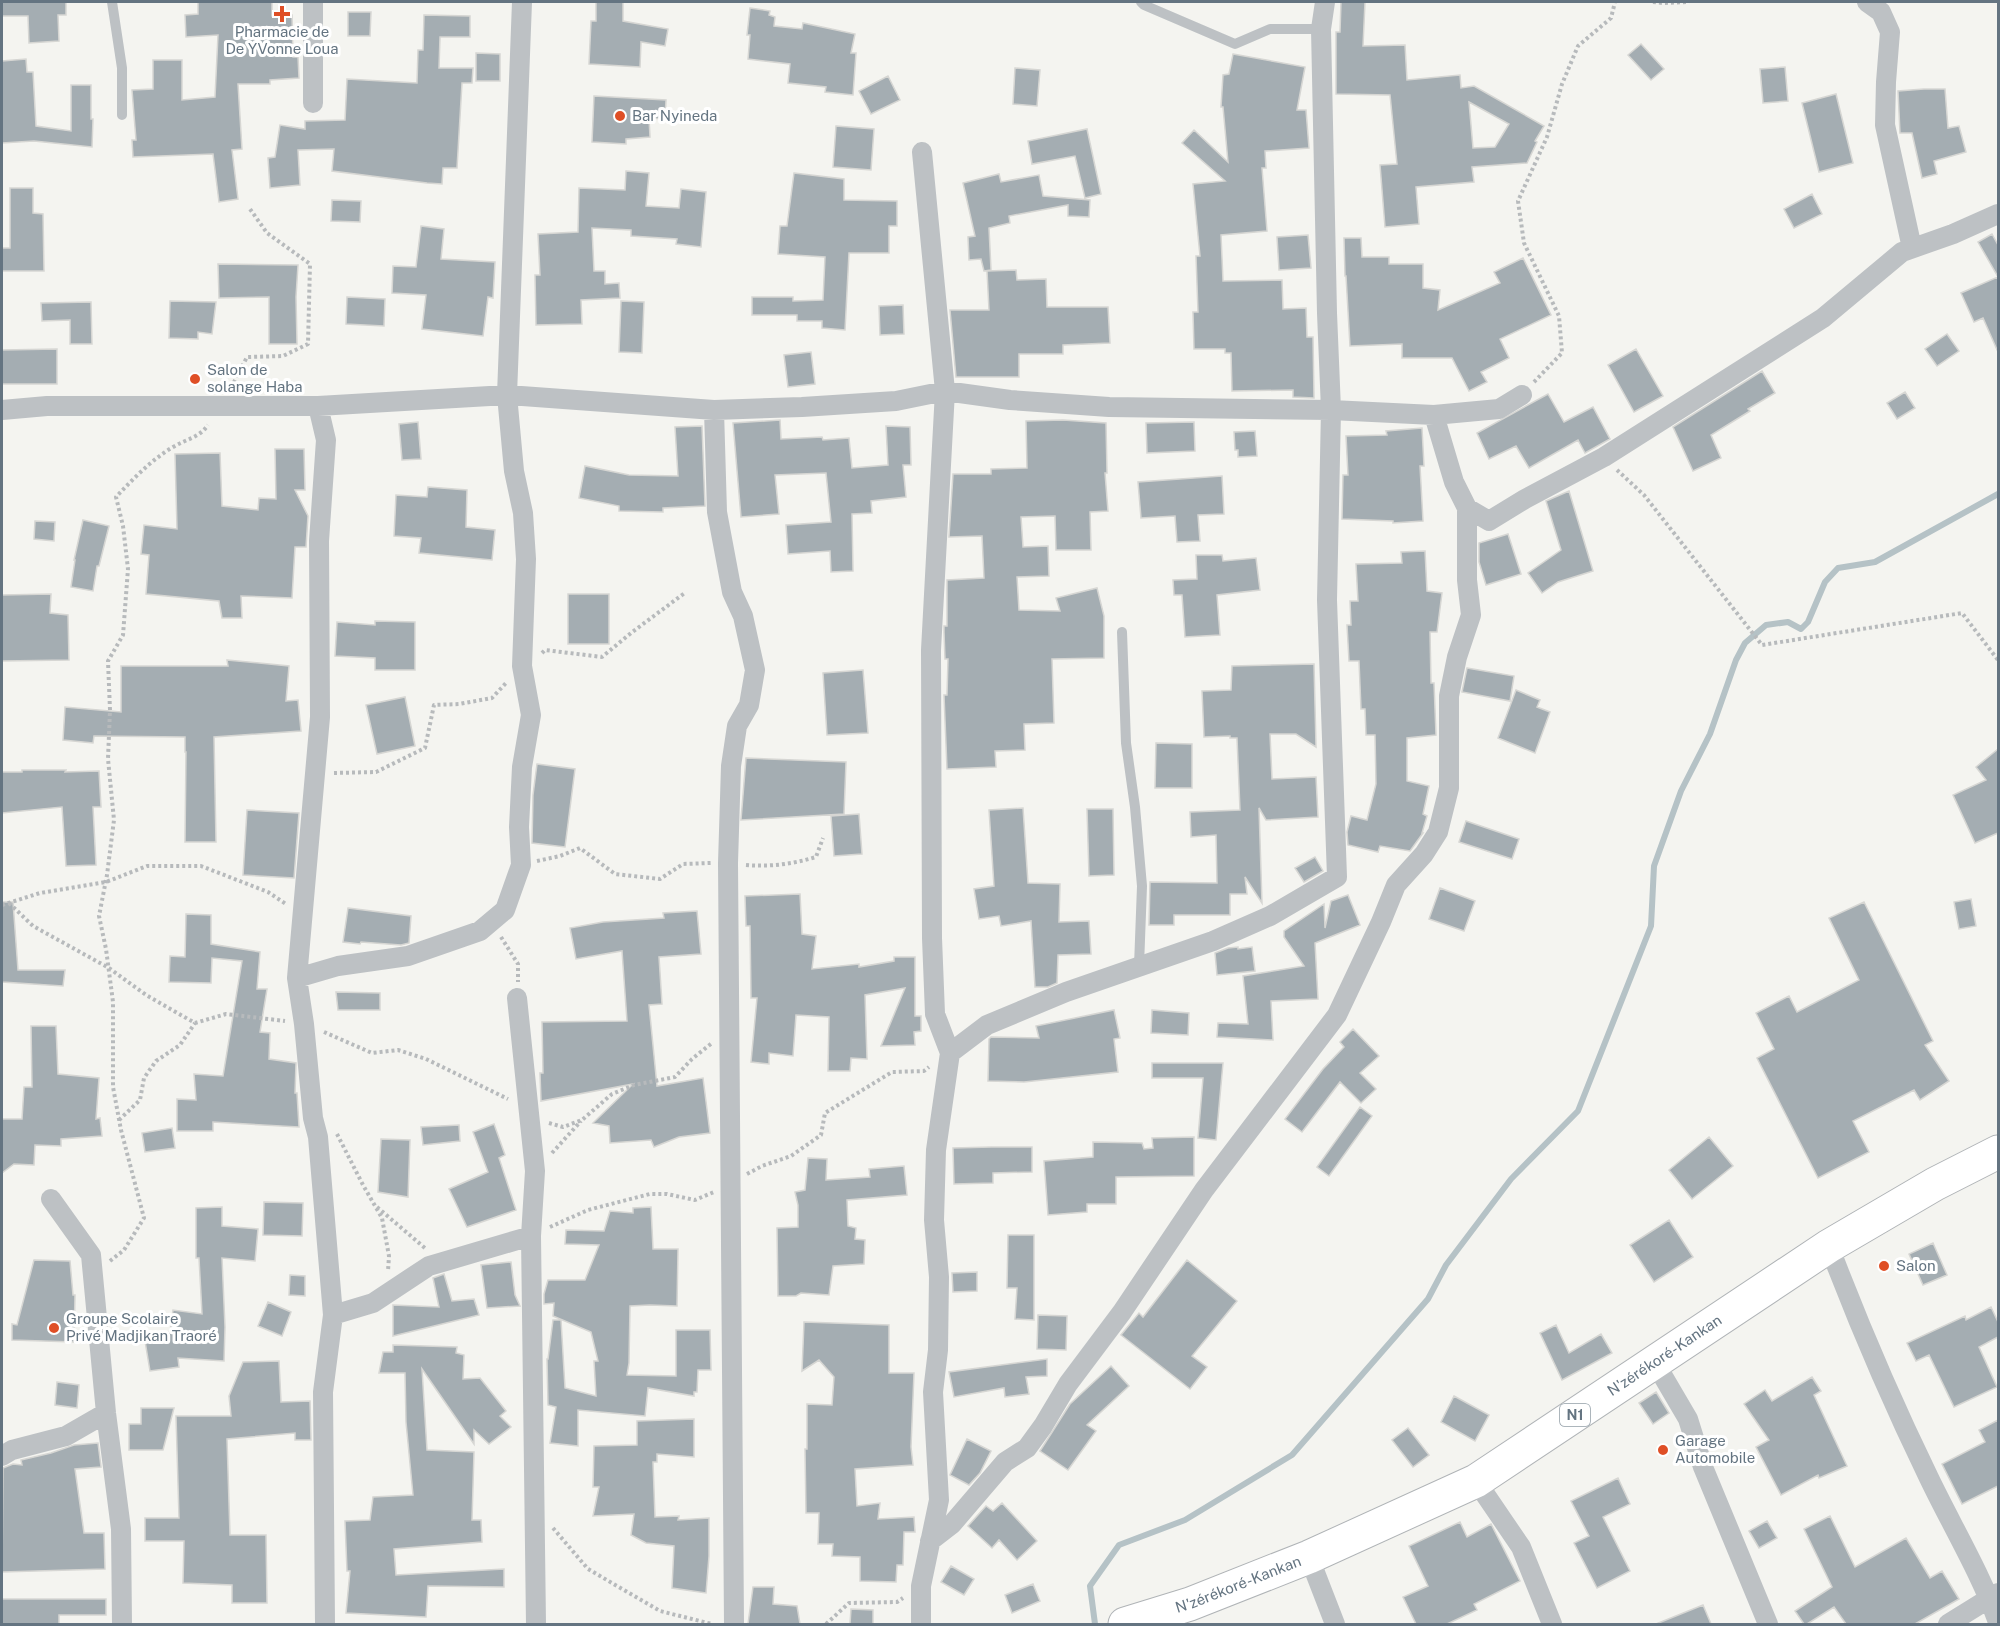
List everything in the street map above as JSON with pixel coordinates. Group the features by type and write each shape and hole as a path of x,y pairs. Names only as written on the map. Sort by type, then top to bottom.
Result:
{"highway":[{"name":"N'zérékoré-Kankan","path":"1125,1624 1190,1604 1309,1557 1476,1482 1829,1246 1935,1184 1998,1152"}],"street":[{"path":"313,2 313,103"},
{"path":"297,978 338,966 408,956 480,931 505,910 521,865 519,827 522,767 531,715 522,666 526,560 523,513 514,471 507,395 522,2"},
{"path":"950,1053 987,1025 1066,992 1213,941 1270,916 1337,877 1327,600 1331,410 1321,29 1324,2"},
{"path":"1867,2 1881,12 1890,32 1886,82 1886,125 1912,248"},
{"path":"921,1624 921,1586 939,1500 933,1392 938,1350 939,1277 934,1220 936,1150 950,1053 935,1014 932,938 931,650 945,391 922,152"},
{"path":"1467,508 1490,520 1604,457 1823,318 1902,252 1953,234 1998,214"},
{"path":"2,410 47,406 318,406 507,395 714,410 896,401 945,391 1010,400 1109,407 1331,410 1434,415 1499,409 1522,394"},
{"path":"318,406 326,440 320,541 321,717 297,978 313,1118 318,1137 333,1315 323,1392 325,1624"},
{"path":"714,410 717,512 732,592 742,616 755,670 749,705 737,726 731,766 728,863 734,1624"},
{"path":"930,1541 952,1524 1005,1462 1027,1448 1043,1426 1068,1384 1122,1312 1204,1190 1337,1015 1382,922 1396,885 1424,854 1438,832 1449,788 1449,696 1457,657 1471,615 1467,580 1467,508 1454,482 1434,415"},
{"path":"517,998 535,1172 531,1236 536,1624"},
{"path":"51,1199 91,1255 106,1413 121,1529 122,1624"},
{"path":"333,1315 372,1304 429,1266 531,1236"},
{"path":"1829,1246 1898,1414 1947,1516 1994,1596 1998,1622"},
{"path":"1654,1361 1688,1419 1702,1467 1768,1624"},
{"path":"2,1456 12,1450 66,1436 106,1413"},
{"path":"1476,1482 1521,1547 1552,1624"},
{"path":"1309,1557 1335,1624"},
{"path":"1948,1624 1994,1596"}],"lane":[{"path":"112,2 122,68 122,115"},
{"path":"1141,2 1235,44 1270,29 1321,29"},
{"path":"1122,632 1126,743 1136,807 1142,886 1139,966"}],"path":[{"path":"1522,394 1562,353 1559,316 1524,243 1518,201 1547,137 1562,84 1578,46 1611,18 1615,2"},
{"path":"1653,2 1689,2"},
{"path":"93,1275 124,1250 144,1218 113,1087 113,1002 99,916 114,820 108,759 110,710 108,662 123,635 128,569 123,526 116,497 138,473 173,446 201,434 223,406 247,357 283,356 308,344 310,264 267,233 250,209"},
{"path":"1604,457 1644,495 1762,645 1962,614 1998,660"},
{"path":"316,774 376,772 415,753 425,747 434,705 459,704 492,698 522,666 545,650 602,657 686,592"},
{"path":"521,865 560,856 580,848 615,874 660,879 683,864 728,863 762,866 795,863 816,857 824,838"},
{"path":"2,905 40,893 106,882 147,866 201,867 268,892 302,916"},
{"path":"9,903 33,926 109,968 146,995 195,1023"},
{"path":"491,921 518,964 517,998"},
{"path":"119,1120 140,1100 144,1078 156,1061 180,1045 195,1023 226,1014 304,1024 372,1053 398,1050 426,1059 529,1108 537,1120 562,1127 582,1120"},
{"path":"535,1172 582,1120 612,1094 634,1085 675,1077 708,1046 730,1031"},
{"path":"313,1118 337,1133 381,1218 389,1256 385,1295"},
{"path":"374,1205 442,1262"},
{"path":"535,1506 588,1569 660,1611 712,1624"},
{"path":"826,1624 849,1603 897,1602 921,1586"}],"building":[{"path":"2,2 66,2 66,15 58,15 59,41 29,43 28,16 2,16"},
{"path":"198,2 272,2 272,16 292,15 293,57 298,57 299,78 270,80 270,84 238,84 242,149 232,150 238,199 219,202 213,154 133,157 132,140 136,140 132,90 153,89 153,60 182,60 182,100 215,97 218,35 186,37 185,15 198,14"},
{"path":"596,2 623,2 623,21 668,29 665,46 641,42 640,67 589,64 591,21 596,21"},
{"path":"1341,2 1365,2 1363,46 1405,45 1407,80 1460,75 1461,88 1474,86 1544,126 1535,141 1537,142 1527,163 1472,167 1474,182 1416,187 1419,224 1385,227 1380,165 1397,164 1390,95 1336,94 1336,32 1340,32","holes":["1469,102 1509,124 1495,147 1473,148"]},
{"path":"750,8 770,11 769,15 775,17 774,26 802,29 803,23 855,34 851,53 856,53 853,95 825,92 826,87 788,83 790,64 748,59 750,35 747,35"},
{"path":"348,12 371,12 370,36 348,36"},
{"path":"424,15 470,16 470,37 440,37 439,68 473,68 472,83 462,83 457,168 443,168 442,184 427,183 332,171 334,149 298,150 300,185 270,188 268,158 275,157 280,125 305,129 305,121 345,120 347,79 417,83 418,50 423,50"},
{"path":"1641,44 1664,69 1651,80 1628,55"},
{"path":"476,53 500,54 500,81 476,81"},
{"path":"1233,54 1305,67 1297,110 1306,110 1309,148 1265,151 1266,168 1262,168 1267,231 1221,235 1223,281 1282,280 1283,309 1306,308 1307,337 1313,337 1314,398 1293,397 1293,390 1232,391 1231,353 1225,353 1225,349 1194,349 1193,312 1198,312 1196,256 1200,256 1193,184 1225,181 1182,143 1194,130 1228,162 1223,107 1221,107 1223,75 1229,74"},
{"path":"26,59 27,72 33,72 36,126 71,131 71,85 91,85 92,147 34,141 2,143 2,61"},
{"path":"1785,67 1788,101 1763,103 1760,69"},
{"path":"1015,68 1040,70 1037,106 1013,104"},
{"path":"888,76 900,100 871,114 859,91"},
{"path":"1945,89 1948,128 1959,126 1966,152 1934,161 1937,174 1922,178 1912,133 1900,133 1898,91"},
{"path":"1836,94 1853,163 1819,172 1802,103"},
{"path":"594,96 666,100 665,119 649,118 650,137 626,139 626,144 592,142"},
{"path":"836,126 874,129 871,170 833,167"},
{"path":"1087,129 1101,194 1085,198 1075,156 1032,164 1028,141"},
{"path":"626,171 649,173 646,206 679,208 681,189 706,192 701,247 676,244 677,239 631,236 631,230 592,228 594,271 605,271 605,284 619,283 620,298 581,300 582,324 536,325 535,275 540,275 538,234 578,232 579,188 625,190"},
{"path":"794,173 844,179 844,200 897,201 897,226 889,226 889,253 849,253 845,330 822,328 822,321 797,321 797,315 752,315 752,297 793,297 793,301 823,300 825,257 778,254 780,226 787,226"},
{"path":"999,174 1001,182 1039,175 1043,196 1090,200 1089,217 1068,216 1068,205 1009,216 1010,223 989,228 991,270 984,271 981,259 969,260 968,237 975,236 963,183"},
{"path":"10,188 33,188 33,213 43,214 44,271 2,271 2,248 10,248"},
{"path":"1812,194 1822,214 1794,228 1784,209"},
{"path":"332,200 361,201 360,222 331,221"},
{"path":"421,226 444,229 441,259 495,262 493,298 488,297 483,336 422,329 426,295 392,293 393,266 416,267"},
{"path":"1992,234 1998,245 1998,277 1978,242"},
{"path":"1308,235 1311,268 1279,270 1277,237"},
{"path":"1344,238 1361,238 1362,257 1389,257 1389,264 1423,264 1423,288 1440,290 1438,310 1500,283 1494,272 1523,258 1551,315 1500,339 1509,358 1481,372 1487,382 1469,391 1452,358 1402,358 1402,344 1350,346"},
{"path":"218,264 298,265 297,344 269,344 269,297 219,298"},
{"path":"1016,270 1017,280 1046,279 1047,307 1108,307 1110,343 1063,345 1063,354 1019,354 1019,377 956,377 950,310 989,310 987,271"},
{"path":"1998,277 1998,352 1983,318 1974,322 1961,293"},
{"path":"347,297 385,299 384,326 346,324"},
{"path":"170,301 216,302 212,334 198,332 198,339 169,338"},
{"path":"621,301 644,302 642,353 619,352"},
{"path":"91,302 92,344 70,344 70,320 42,321 41,303"},
{"path":"903,305 904,334 880,335 879,306"},
{"path":"1947,334 1959,351 1937,366 1925,349"},
{"path":"57,349 57,384 2,384 2,350"},
{"path":"1636,349 1663,396 1634,412 1608,365"},
{"path":"811,352 815,384 788,387 784,355"},
{"path":"1762,371 1775,393 1711,435 1721,458 1693,471 1673,427"},
{"path":"1905,392 1915,408 1897,419 1887,403"},
{"path":"1548,394 1564,422 1593,407 1610,439 1585,453 1578,440 1529,468 1516,446 1489,459 1477,433"},
{"path":"780,420 781,439 849,438 852,468 888,465 886,426 910,427 911,465 903,465 906,497 871,501 872,513 852,514 853,571 831,572 830,551 788,554 786,525 831,522 826,473 775,475 779,514 741,517 733,423"},
{"path":"1063,420 1106,423 1107,473 1105,473 1108,511 1090,512 1091,550 1056,550 1055,516 1021,517 1023,547 1048,546 1049,576 1017,577 1019,610 1060,611 1056,598 1097,588 1104,616 1104,658 1052,659 1054,723 1024,724 1025,750 995,751 996,767 947,769 944,695 947,695 948,659 945,659 944,626 947,626 947,580 984,578 982,536 949,537 953,474 991,474 991,469 1027,468 1026,421"},
{"path":"418,422 421,459 402,460 399,424"},
{"path":"1194,422 1195,451 1147,453 1146,423"},
{"path":"702,426 705,506 663,508 663,512 619,511 619,506 579,498 585,466 629,475 678,476 675,427"},
{"path":"1422,428 1424,466 1420,466 1423,521 1393,523 1393,521 1342,519 1343,475 1348,475 1346,436 1387,435 1386,431"},
{"path":"1255,431 1257,456 1238,457 1238,450 1235,450 1234,432"},
{"path":"275,449 304,449 305,490 295,490 308,516 306,547 295,547 292,598 241,596 242,618 222,618 219,601 146,594 149,555 141,554 144,525 177,529 175,454 220,453 222,506 258,510 259,498 276,499"},
{"path":"1222,476 1224,514 1198,515 1200,541 1177,542 1175,516 1141,518 1138,482"},
{"path":"428,487 467,490 466,527 495,530 492,560 419,553 421,538 394,536 396,495 427,497"},
{"path":"1569,491 1593,571 1558,582 1542,593 1528,573 1561,550 1546,501"},
{"path":"83,520 109,526 99,566 97,566 93,591 71,587 74,560"},
{"path":"35,521 55,522 54,541 34,539"},
{"path":"1508,534 1521,574 1486,585 1479,562 1479,543"},
{"path":"1425,551 1427,591 1442,593 1437,632 1430,632 1431,683 1434,683 1436,735 1407,738 1407,781 1429,786 1423,814 1427,816 1423,833 1410,851 1380,846 1378,852 1348,845 1347,832 1351,816 1367,820 1376,784 1375,735 1366,735 1365,709 1361,709 1359,661 1349,661 1347,625 1351,625 1350,601 1358,601 1356,564 1402,563 1401,552"},
{"path":"1196,555 1222,555 1223,561 1256,558 1260,590 1217,595 1220,635 1185,637 1182,595 1174,595 1173,580 1197,579"},
{"path":"51,594 50,613 68,615 69,660 2,661 2,595"},
{"path":"568,594 609,594 609,644 568,644"},
{"path":"375,621 415,622 415,670 375,670 375,658 335,656 337,622 375,625"},
{"path":"227,660 289,666 286,701 298,700 301,731 214,737 216,842 185,842 185,737 94,736 93,743 63,740 65,707 121,712 121,666 228,666"},
{"path":"1314,664 1316,747 1296,734 1270,734 1272,779 1316,777 1318,817 1266,820 1259,808 1262,903 1245,877 1247,894 1230,894 1230,915 1174,915 1174,925 1149,925 1150,882 1217,883 1216,835 1191,837 1190,812 1240,810 1237,738 1204,737 1202,691 1231,690 1232,666"},
{"path":"1467,668 1514,676 1510,701 1462,692"},
{"path":"863,670 868,733 827,735 823,673"},
{"path":"1516,690 1540,700 1537,707 1550,712 1535,753 1498,738"},
{"path":"405,697 415,746 377,754 366,705"},
{"path":"1156,743 1192,744 1192,788 1155,788"},
{"path":"1998,749 1998,833 1975,843 1953,795 1986,780 1976,767"},
{"path":"746,758 846,762 844,814 741,820"},
{"path":"537,764 575,769 565,847 532,843 533,795"},
{"path":"22,770 99,771 101,807 93,807 96,865 66,866 62,807 2,813 2,772 22,772"},
{"path":"1023,808 1028,883 1060,884 1059,922 1089,921 1091,954 1058,955 1057,983 1048,987 1035,987 1031,921 1001,926 999,916 979,919 974,889 994,886 989,810"},
{"path":"1087,809 1113,809 1114,875 1089,876"},
{"path":"247,810 299,813 294,878 243,875"},
{"path":"859,814 862,854 834,856 831,816"},
{"path":"1466,821 1519,839 1512,859 1459,842"},
{"path":"1315,857 1323,871 1304,882 1295,868"},
{"path":"1440,888 1475,901 1464,931 1429,919"},
{"path":"800,894 802,934 816,936 812,969 859,964 859,967 894,961 894,957 915,957 915,1016 921,1016 921,1031 914,1032 915,1045 881,1046 905,988 865,995 867,1059 851,1058 850,1071 828,1071 829,1017 796,1015 793,1056 769,1053 769,1064 751,1062 757,998 751,998 750,926 746,926 745,896"},
{"path":"1348,895 1360,925 1315,943 1318,999 1271,1001 1273,1040 1217,1037 1218,1023 1248,1024 1243,976 1304,966 1284,937 1284,931 1324,904 1325,928 1331,901"},
{"path":"1971,899 1976,926 1959,929 1954,902"},
{"path":"2,902 13,902 18,970 65,970 63,986 2,982"},
{"path":"1864,902 1933,1041 1925,1045 1949,1081 1920,1100 1914,1090 1853,1121 1869,1152 1818,1178 1757,1058 1774,1049 1756,1013 1789,996 1797,1012 1859,980 1829,918"},
{"path":"348,908 411,916 409,943 401,945 343,942"},
{"path":"697,911 701,954 659,957 662,1004 649,1005 657,1086 703,1078 710,1133 679,1137 654,1147 651,1140 610,1143 609,1126 593,1123 633,1084 541,1101 542,1022 627,1021 622,951 576,959 570,928 603,922 664,918 663,913"},
{"path":"186,914 211,915 211,944 260,952 257,989 267,989 260,1032 270,1033 269,1059 296,1063 295,1093 297,1093 299,1127 213,1122 213,1131 177,1131 177,1099 196,1100 194,1074 223,1076 242,961 212,958 211,983 169,982 170,956 185,957"},
{"path":"1238,947 1238,949 1252,947 1255,971 1217,975 1215,953"},
{"path":"336,992 380,993 380,1010 338,1010"},
{"path":"1114,1010 1120,1038 1114,1039 1118,1072 1024,1082 988,1081 989,1039 991,1037 1039,1038 1036,1026"},
{"path":"1152,1010 1189,1013 1188,1035 1151,1033"},
{"path":"31,1026 56,1026 58,1074 99,1078 96,1119 100,1118 102,1136 61,1139 61,1146 35,1145 34,1165 14,1164 2,1173 2,1119 22,1119 24,1087 32,1087"},
{"path":"1353,1029 1379,1056 1360,1073 1376,1089 1361,1103 1340,1082 1302,1132 1285,1119 1323,1069 1344,1047 1340,1042"},
{"path":"1152,1063 1223,1063 1216,1140 1198,1138 1203,1078 1152,1078"},
{"path":"1360,1107 1372,1116 1329,1176 1317,1167"},
{"path":"494,1124 505,1155 499,1158 516,1210 467,1227 449,1189 488,1172 473,1132"},
{"path":"459,1125 460,1141 423,1145 421,1127"},
{"path":"172,1128 175,1148 145,1152 142,1133"},
{"path":"1194,1137 1194,1176 1116,1177 1116,1204 1087,1204 1087,1212 1048,1215 1044,1161 1093,1157 1093,1142 1142,1143 1144,1149 1153,1148 1152,1138"},
{"path":"1709,1137 1733,1166 1692,1199 1669,1170"},
{"path":"381,1139 410,1140 408,1197 378,1192"},
{"path":"1032,1147 1032,1172 993,1173 993,1183 954,1184 953,1148"},
{"path":"808,1158 827,1159 826,1180 870,1177 869,1169 904,1166 907,1195 847,1200 848,1226 856,1228 855,1239 865,1240 864,1264 833,1266 829,1295 801,1293 796,1296 778,1296 777,1228 798,1227 798,1205 795,1192 805,1190"},
{"path":"264,1202 303,1203 302,1236 263,1235"},
{"path":"222,1207 222,1226 258,1229 255,1261 222,1258 224,1361 178,1358 179,1367 150,1371 144,1335 170,1332 173,1310 202,1314 199,1258 196,1258 196,1208"},
{"path":"651,1207 653,1249 678,1249 677,1306 630,1306 627,1375 676,1376 676,1330 710,1330 711,1370 698,1370 697,1392 694,1392 694,1396 648,1388 645,1416 578,1410 578,1446 550,1443 556,1407 548,1405 547,1359 553,1320 561,1320 565,1388 596,1396 594,1361 598,1361 591,1332 553,1316 554,1303 544,1304 548,1280 585,1280 599,1245 565,1244 566,1230 604,1231 610,1211 633,1213 633,1208"},
{"path":"1669,1220 1693,1257 1654,1282 1630,1245"},
{"path":"1008,1235 1034,1235 1034,1320 1015,1319 1017,1288 1007,1288"},
{"path":"1933,1243 1947,1275 1923,1285 1909,1254"},
{"path":"34,1260 70,1261 73,1295 75,1295 74,1342 12,1340 12,1324 17,1325"},
{"path":"1187,1260 1237,1301 1192,1356 1207,1367 1190,1389 1121,1335 1139,1313 1143,1317"},
{"path":"511,1262 515,1295 520,1306 487,1308 481,1265"},
{"path":"977,1272 977,1291 953,1292 952,1273"},
{"path":"444,1274 452,1301 474,1299 479,1315 393,1336 393,1305 439,1307 433,1278"},
{"path":"290,1275 305,1276 305,1296 289,1295"},
{"path":"268,1302 291,1312 282,1336 258,1326"},
{"path":"1991,1307 1998,1322 1998,1337 1979,1347 1997,1387 1954,1407 1929,1355 1916,1361 1907,1343 1965,1316 1966,1320"},
{"path":"1038,1315 1067,1316 1066,1350 1037,1349"},
{"path":"804,1322 889,1325 889,1373 914,1373 911,1447 913,1465 855,1469 857,1506 880,1503 878,1519 914,1517 915,1532 904,1532 903,1565 897,1565 896,1582 860,1581 860,1557 832,1556 833,1544 818,1544 819,1513 806,1513 807,1404 832,1405 834,1377 819,1360 802,1371"},
{"path":"1556,1325 1569,1353 1601,1334 1612,1353 1562,1380 1540,1333"},
{"path":"393,1345 457,1347 456,1353 464,1355 463,1379 480,1378 506,1411 500,1416 511,1427 489,1444 474,1430 474,1444 422,1369 427,1450 474,1452 472,1520 481,1520 482,1542 394,1549 396,1575 504,1569 504,1587 428,1586 426,1617 346,1613 350,1571 347,1571 345,1521 370,1520 373,1497 413,1495 406,1422 405,1373 379,1373 383,1352 393,1352"},
{"path":"1047,1359 1047,1376 1026,1377 1029,1394 1005,1397 1004,1388 954,1397 949,1372"},
{"path":"279,1361 281,1402 310,1401 311,1440 295,1440 295,1433 227,1439 230,1535 266,1535 267,1603 232,1603 232,1585 183,1583 184,1541 145,1541 145,1518 179,1518 176,1416 231,1416 229,1396 243,1362"},
{"path":"1111,1366 1129,1386 1087,1425 1096,1431 1068,1470 1040,1451 1070,1404"},
{"path":"1812,1377 1821,1391 1814,1395 1847,1466 1819,1478 1818,1475 1781,1495 1756,1447 1769,1440 1744,1404 1765,1390 1772,1401"},
{"path":"57,1382 79,1385 77,1408 55,1405"},
{"path":"1656,1392 1669,1413 1653,1424 1639,1403"},
{"path":"1454,1396 1489,1415 1475,1441 1441,1422"},
{"path":"141,1408 174,1408 163,1450 129,1450 129,1424 141,1424"},
{"path":"694,1419 694,1457 657,1454 657,1462 653,1462 655,1517 679,1516 678,1520 709,1518 706,1593 672,1588 674,1546 646,1543 631,1535 634,1514 593,1516 599,1487 593,1487 594,1446 637,1445 637,1421"},
{"path":"1998,1420 1998,1486 1962,1504 1942,1464 1985,1442 1979,1430"},
{"path":"1408,1428 1429,1455 1413,1467 1392,1440"},
{"path":"967,1439 991,1451 980,1473 969,1485 950,1475"},
{"path":"98,1443 101,1467 75,1469 84,1533 104,1533 105,1569 2,1572 3,1468 13,1464 22,1465 21,1460 74,1445"},
{"path":"1618,1478 1630,1504 1603,1517 1630,1571 1597,1588 1574,1543 1589,1536 1571,1501"},
{"path":"1002,1503 1037,1541 1017,1560 999,1540 992,1548 968,1526 986,1506 993,1511"},
{"path":"1830,1516 1855,1567 1906,1538 1930,1578 1942,1571 1959,1599 1915,1624 1846,1624 1834,1607 1804,1624 1795,1611 1832,1587 1804,1529"},
{"path":"1767,1521 1777,1538 1759,1548 1749,1531"},
{"path":"1460,1522 1467,1537 1491,1524 1520,1581 1474,1604 1477,1610 1447,1624 1416,1624 1403,1597 1428,1586 1409,1546"},
{"path":"951,1566 974,1579 964,1595 941,1582"},
{"path":"1033,1584 1040,1601 1012,1613 1005,1595"},
{"path":"753,1587 774,1587 773,1604 797,1606 800,1624 748,1624"},
{"path":"2,1599 106,1599 106,1615 59,1615 59,1624 2,1624"},
{"path":"1703,1605 1711,1624 1656,1624"},
{"path":"851,1609 873,1610 873,1624 850,1624"}],"waterway":[{"path":"1095,1624 1090,1586 1119,1545 1185,1520 1292,1455 1428,1299 1446,1265 1511,1179 1578,1111 1651,926 1654,866 1681,791 1710,734 1736,660 1745,643 1766,625 1788,622 1801,629 1808,622 1825,582 1838,568 1875,562 1998,494"}],"place":[{"name":"Pharmacie de De YVonne Loua","path":"282,14"},
{"name":"Bar Nyineda","path":"620,116"},
{"name":"Salon de solange Haba","path":"195,379"},
{"name":"Salon","path":"1884,1266"},
{"name":"Groupe Scolaire Privé Madjikan Traoré","path":"54,1328"},
{"name":"Garage Automobile","path":"1663,1450"}]}
